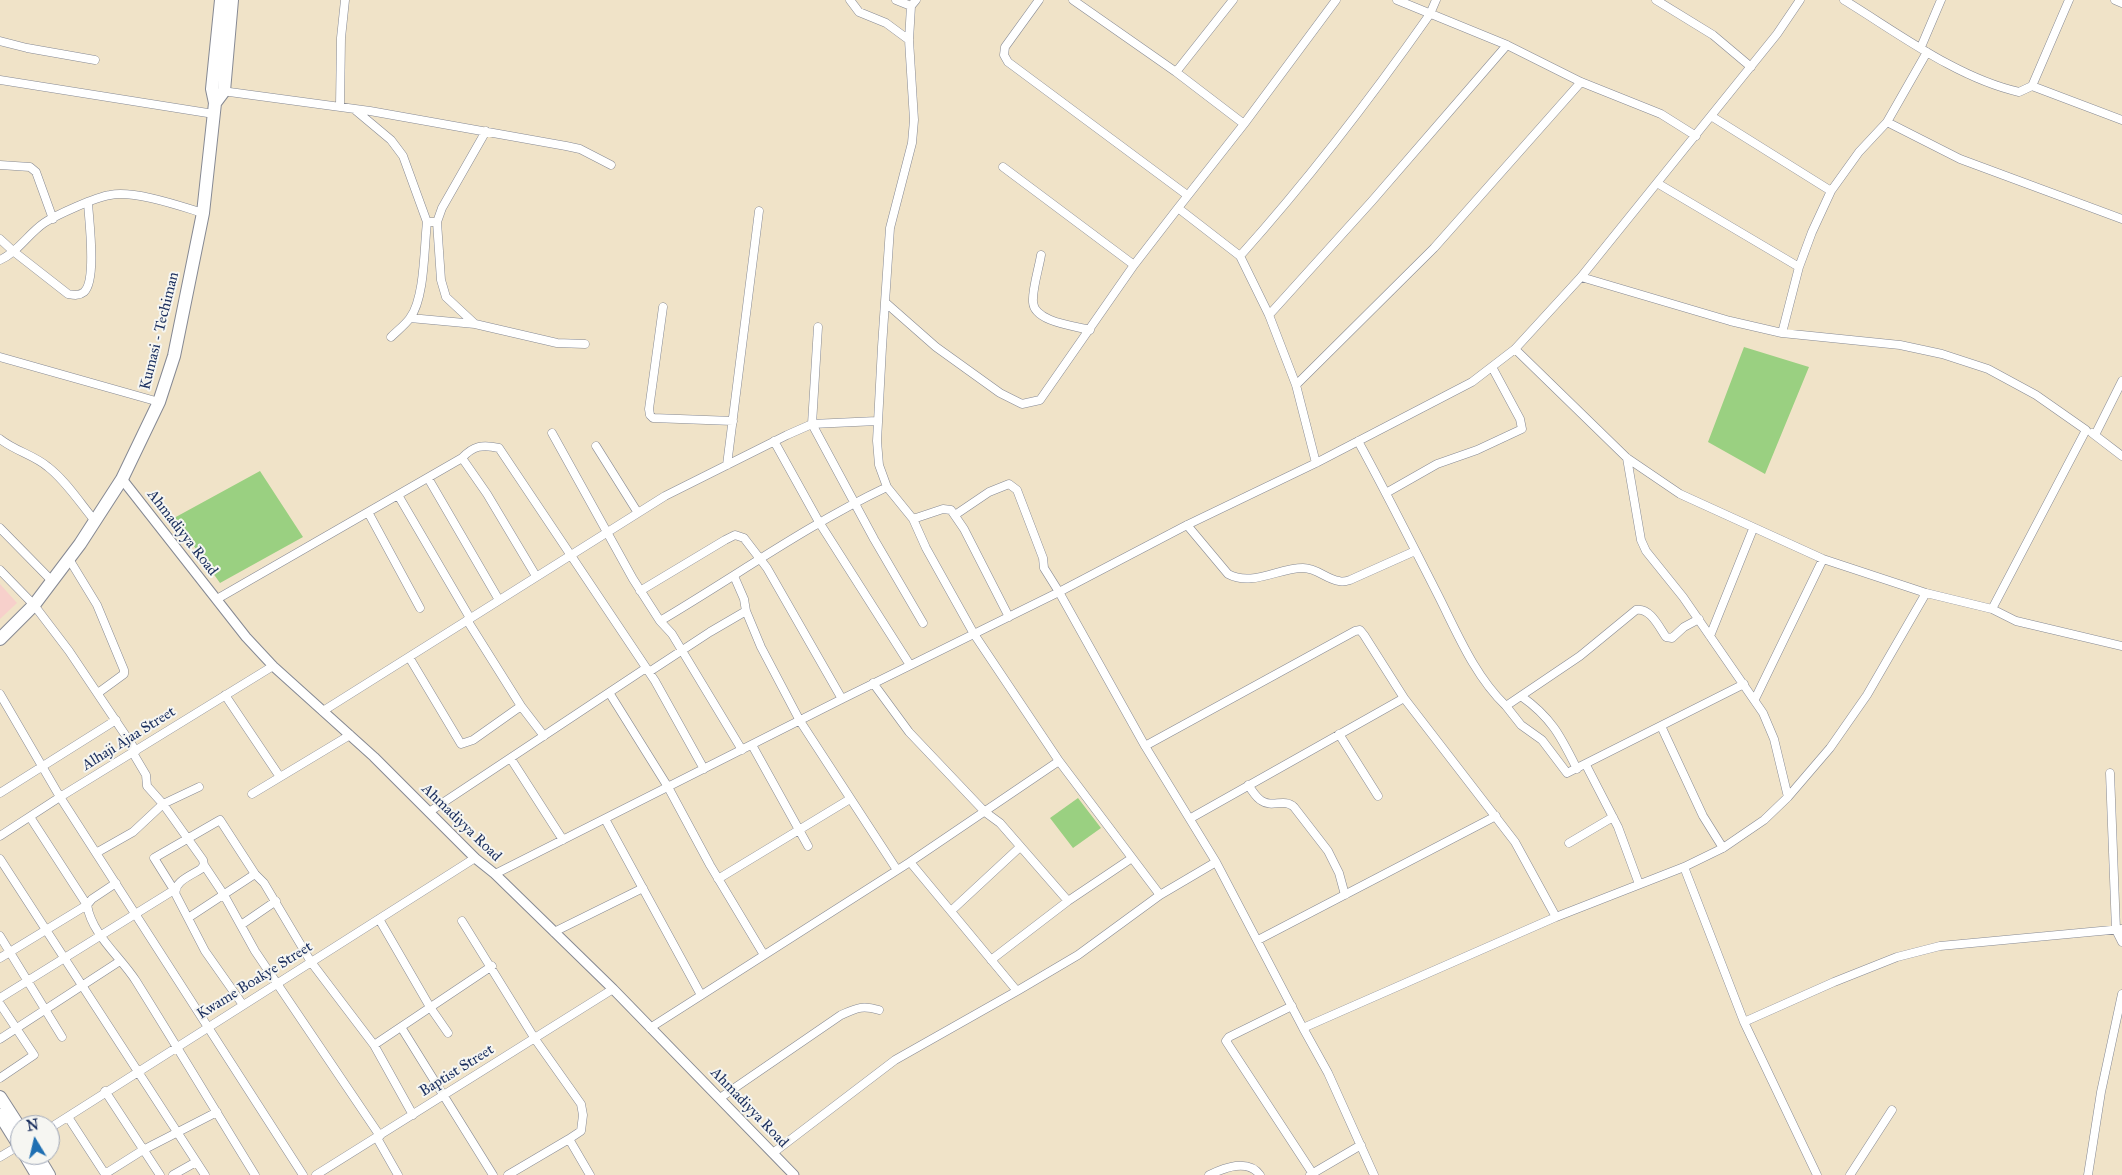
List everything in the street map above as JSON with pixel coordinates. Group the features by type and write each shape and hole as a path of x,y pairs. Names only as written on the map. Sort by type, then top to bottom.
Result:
{"highway":[{"path":"218,90 221,0"},
{"path":"215,109 232,0"},
{"name":"Kumasi - Techiman","path":"0,639 34,605 95,521 122,479 159,402 174,356 204,213 215,109"},
{"path":"0,1097 12,1115"},
{"path":"0,1115 10,1131"}],"street":[{"path":"340,106 341,38 345,0"},
{"path":"850,0 859,12 886,23 908,40"},
{"path":"896,0 914,3 908,40 914,120 912,143 890,228 877,421 879,465 887,487 913,519 926,548 974,634 1059,761 1160,895"},
{"path":"1039,0 1005,47 1004,55 1008,62 1187,196"},
{"path":"1073,0 1176,72 1244,124"},
{"path":"1176,72 1233,0"},
{"path":"886,303 936,347 1000,393 1022,404 1040,400 1134,265 1244,124 1336,0"},
{"path":"1398,0 1507,45 1582,82 1661,114 1696,136"},
{"path":"1240,256 1293,197 1371,98 1430,14 1436,0"},
{"path":"1656,0 1665,2 1712,35 1750,67"},
{"path":"495,874 873,683 1059,592 1187,525 1316,463 1472,382 1515,349 1581,277 1777,34 1800,0"},
{"path":"1844,0 1924,49 1978,78 2019,92 2032,86 2069,0"},
{"path":"1782,333 1799,267 1812,232 1831,191 1859,152 1887,122 1924,49 1941,0"},
{"path":"2115,0 2122,3"},
{"path":"0,41 27,48 95,60"},
{"path":"1269,315 1372,201 1507,45"},
{"path":"0,80 215,109"},
{"path":"1296,386 1434,248 1582,82"},
{"path":"2032,86 2122,120"},
{"path":"218,90 354,108 486,131 580,149 611,165"},
{"path":"354,108 390,140 403,156 426,222 421,289 416,308 410,318 391,337"},
{"path":"1712,116 1831,191"},
{"path":"1887,122 1960,159 2122,220"},
{"path":"475,324 446,297 441,280 436,222 486,131"},
{"path":"0,165 30,167 36,172 54,219"},
{"path":"1003,167 1134,265"},
{"path":"1657,183 1799,267"},
{"path":"0,260 37,229 54,219 109,195 123,194 170,203 204,213"},
{"path":"0,239 68,294 77,295 84,292 88,286 91,269 88,203"},
{"path":"1178,208 1240,256 1269,315 1296,386 1316,463"},
{"path":"727,465 759,211"},
{"path":"426,222 436,222"},
{"path":"1041,255 1033,303 1037,312 1050,321 1090,330"},
{"path":"1581,277 1730,321 1782,333 1900,345 1942,354 1988,369 2036,395 2095,435 2122,456"},
{"path":"663,307 649,409 650,415 653,418 733,422"},
{"path":"410,318 475,324 557,343 585,344"},
{"path":"818,327 812,424 923,623"},
{"path":"1515,349 1627,458 1680,494 1753,529 1823,558 1926,593 1992,609 2016,621 2122,646"},
{"path":"0,357 159,402"},
{"path":"1386,493 1437,464 1520,432 1523,426 1520,419 1492,367"},
{"path":"2095,435 2122,381"},
{"path":"323,711 665,496 812,424 877,421"},
{"path":"1992,609 2086,430"},
{"path":"552,433 640,591 660,621 672,634 742,750"},
{"path":"0,439 47,466 95,521"},
{"path":"774,441 819,522 910,665"},
{"path":"1358,441 1472,662 1490,690 1521,725 1542,740 1567,773 1744,684"},
{"path":"217,599 462,458 470,449 477,446 498,448 665,697 704,769"},
{"path":"596,446 638,513"},
{"path":"462,458 487,494 536,576"},
{"path":"1627,458 1644,546 1699,619 1754,698 1770,726 1788,797"},
{"path":"428,478 499,600"},
{"name":"Ahmadiyya Road","path":"122,479 246,637 273,666 350,735 474,858 495,874 613,989 794,1175"},
{"path":"955,515 989,492 1009,484 1017,490 1036,538 1044,568 1145,746 1216,862 1328,1073 1374,1175"},
{"path":"660,621 819,522 887,487"},
{"path":"398,495 521,706 544,736"},
{"path":"913,519 943,508 951,510 964,529 1009,617"},
{"path":"368,512 420,608"},
{"path":"1187,525 1228,574 1236,579 1248,579 1303,568 1312,569 1339,581 1350,580 1415,551"},
{"path":"0,528 52,581"},
{"path":"1710,636 1753,529"},
{"path":"640,591 735,535 744,538 760,557 842,699"},
{"path":"1754,698 1823,558"},
{"path":"69,559 98,605 124,670 124,674 98,693"},
{"path":"0,570 34,605 70,651 116,720 135,752 146,776 147,786 163,804 203,860 204,865 224,895 255,951 379,1136 398,1175"},
{"path":"734,576 744,598 746,611 761,647 800,721 897,870"},
{"path":"1303,1028 1556,917 1684,867 1723,848 1764,820 1788,797 1830,748 1868,695 1926,593"},
{"path":"1506,706 1580,656 1636,610 1644,610 1648,613 1666,638 1672,638 1690,623 1699,619"},
{"path":"429,812 478,778 511,759 647,670 746,611"},
{"path":"1145,746 1360,630 1404,698 1515,842 1556,917"},
{"path":"409,657 462,744 473,740 521,706"},
{"name":"Alhaji Ajaa Street","path":"0,836 273,666"},
{"path":"873,683 909,732 985,812 1000,823 1068,902"},
{"path":"0,694 60,797 303,1175"},
{"path":"610,694 668,787 718,879 764,955"},
{"path":"225,695 280,777"},
{"path":"1521,696 1536,707 1557,729 1577,769"},
{"path":"1190,818 1404,698"},
{"path":"0,793 116,720"},
{"path":"1660,726 1703,816 1723,848"},
{"path":"1339,734 1378,796"},
{"path":"252,794 350,735"},
{"path":"752,745 808,846"},
{"path":"511,759 563,840"},
{"path":"650,1028 910,862 1059,761"},
{"path":"1586,765 1613,816 1639,884"},
{"path":"2110,773 2119,930 2122,942"},
{"path":"1248,786 1261,801 1273,804 1291,804 1294,807 1328,851 1345,895"},
{"path":"96,853 133,832 163,804 199,787"},
{"path":"718,879 850,799"},
{"path":"1258,940 1496,816"},
{"path":"1569,843 1613,816"},
{"path":"30,817 87,905 101,936 134,979 255,1175"},
{"path":"604,819 701,995"},
{"path":"243,1005 205,951 174,890 154,858 220,820 255,874 264,883 311,962 374,1045 413,1115"},
{"path":"950,911 1020,847"},
{"name":"Kwame Boakye Street","path":"60,1121 474,858"},
{"path":"991,960 1068,902 1132,858"},
{"path":"0,859 205,1175"},
{"path":"910,862 1017,991"},
{"path":"773,1153 895,1060 1078,955 1160,895 1216,862"},
{"path":"0,998 174,890 176,886 204,865"},
{"path":"1684,867 1744,1022 1816,1173 1807,1175"},
{"path":"188,918 255,874"},
{"path":"0,958 46,928 87,905 92,899 116,883"},
{"path":"554,932 643,888"},
{"path":"241,926 276,902"},
{"path":"379,919 430,1007 448,1033"},
{"path":"462,921 492,966 535,1038 581,1104 583,1115 581,1131 508,1175"},
{"path":"1744,1022 1834,982 1897,957 1940,946 2119,930"},
{"path":"0,936 62,1037"},
{"path":"0,1039 120,961"},
{"path":"374,1045 492,966"},
{"name":"Baptist Street","path":"316,1175 613,989"},
{"path":"2088,1175 2101,1092 2122,994"},
{"path":"0,1004 34,1055 0,1078"},
{"path":"720,1098 841,1015 867,1006 879,1010"},
{"path":"1292,1006 1226,1041 1311,1174 1360,1145"},
{"path":"401,1027 493,1175"},
{"path":"105,1091 160,1175"},
{"path":"1850,1175 1892,1110"},
{"path":"68,1116 105,1174 143,1150 217,1112"},
{"path":"569,1139 590,1175"},
{"path":"173,1175 196,1162"},
{"path":"1208,1175 1222,1169 1243,1165 1256,1169 1260,1175"}],"shaded area":[{"path":"0,584 17,603 0,619"}],"green space":[{"path":"1744,347 1809,367 1765,474 1708,442"},
{"path":"260,471 303,537 220,583 174,518"},
{"path":"1078,798 1101,828 1073,848 1050,818"}]}
